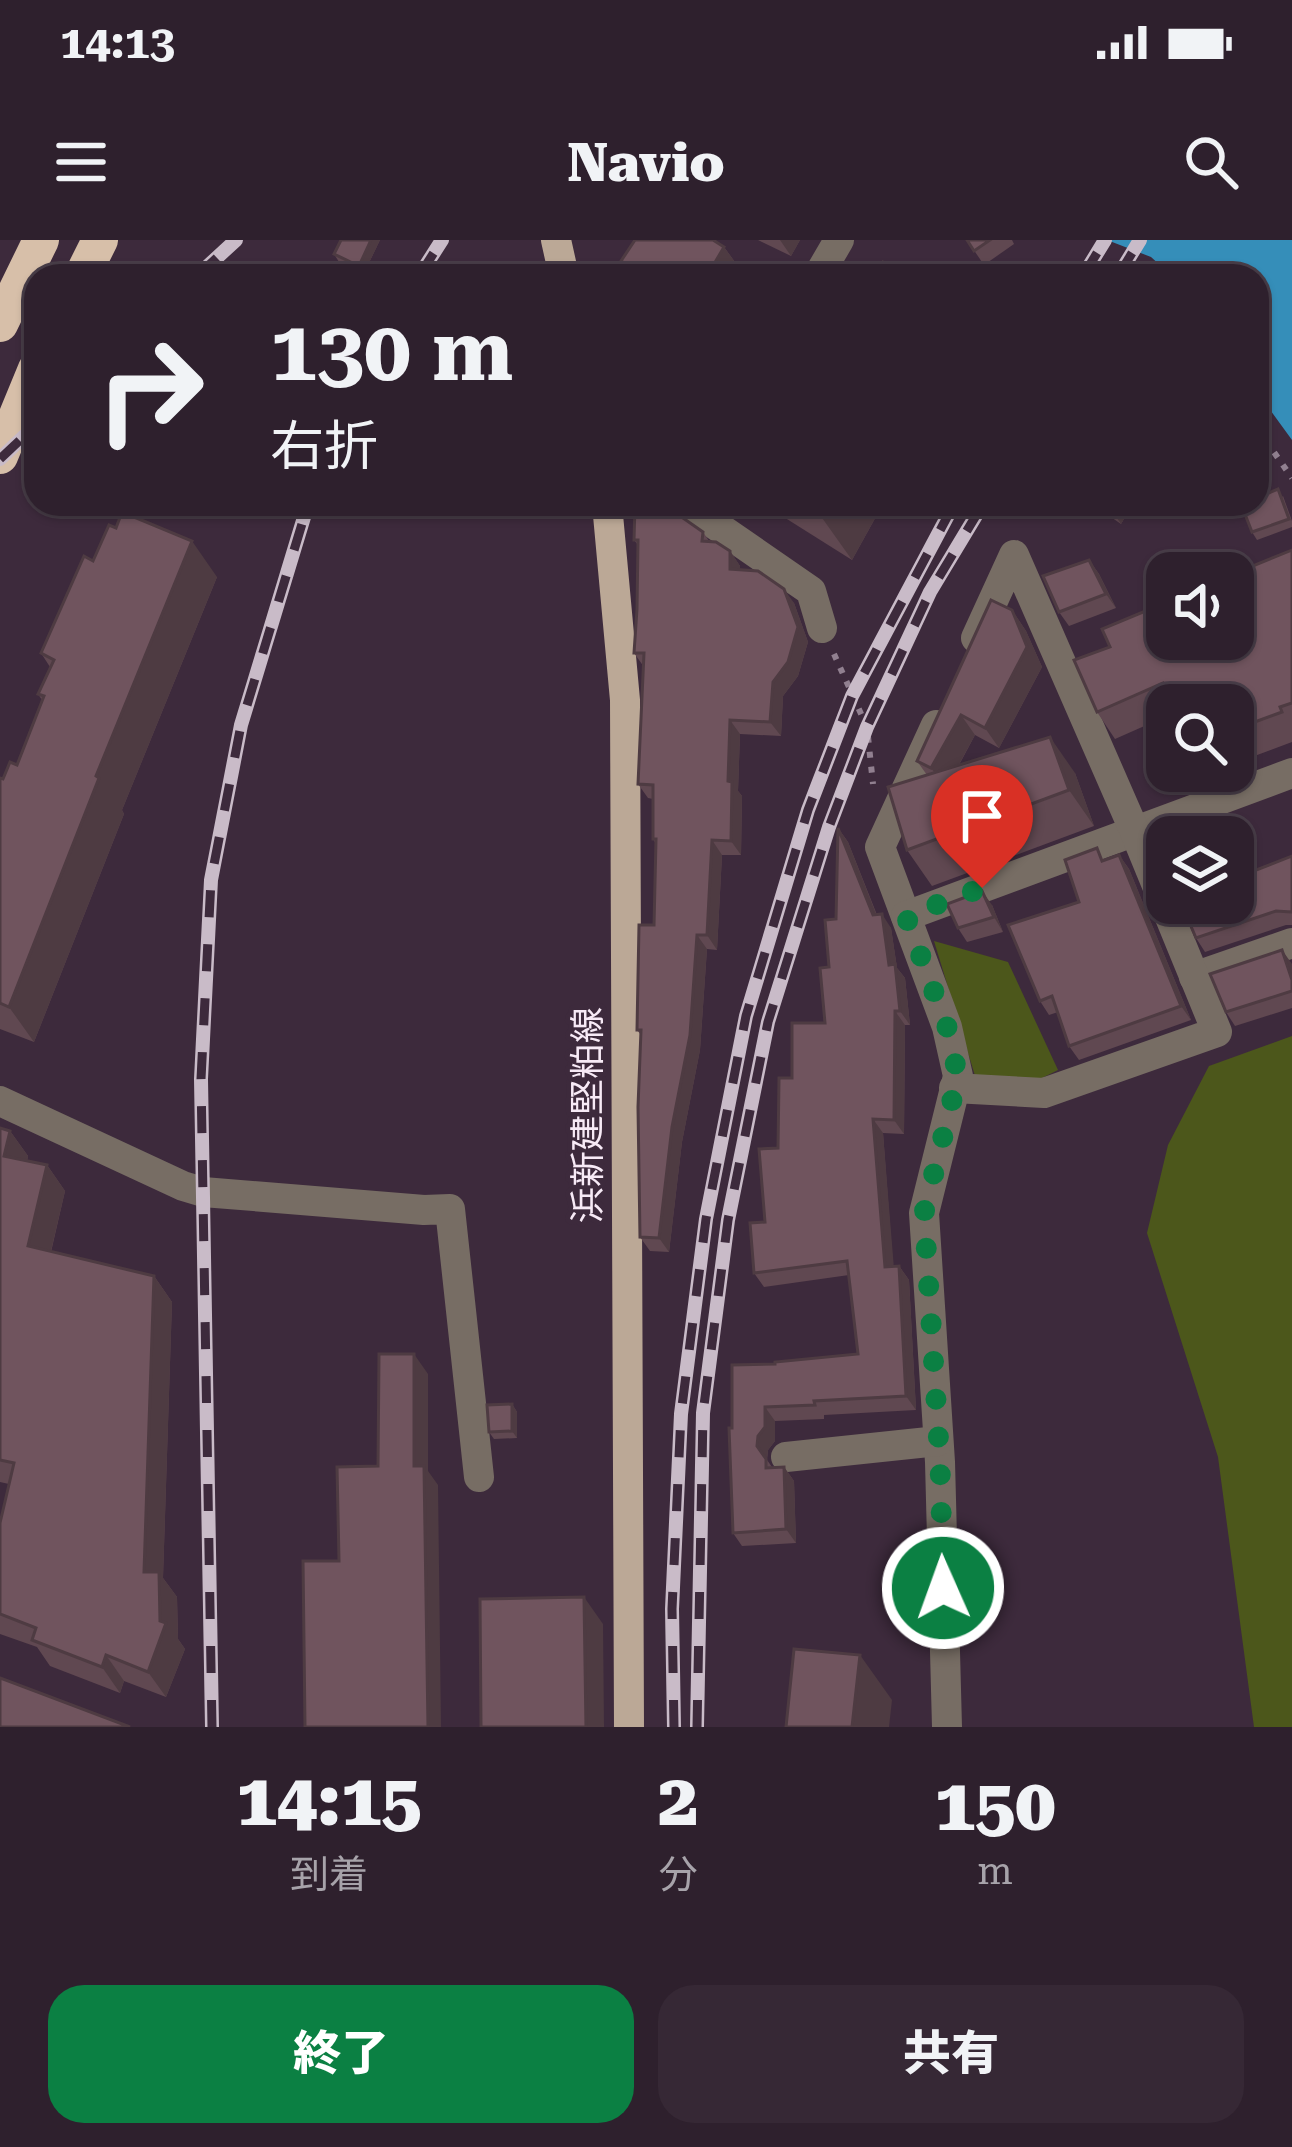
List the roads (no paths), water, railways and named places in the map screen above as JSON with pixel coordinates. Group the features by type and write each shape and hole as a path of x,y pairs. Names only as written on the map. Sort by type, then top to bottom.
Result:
{"highway":[{"path":"0,324 24,274"},
{"path":"0,456 24,398"}],"main road":[{"name":"浜新建堅粕線","path":"608,516 625,700 629,1727"}],"street":[{"path":"703,516 811,591 822,628"},
{"path":"954,1088 1044,1093 1217,1032 1014,555 966,659"},
{"path":"946,1727 938,1441 924,1213 958,1076 947,1027 880,847 947,701"},
{"path":"906,916 1292,773"},
{"path":"1194,977 1292,943"},
{"path":"0,1101 203,1192 450,1209 479,1477"},
{"path":"786,1456 938,1441"}],"water":[{"path":"1107,240 1292,240 1292,440 1269,408 1269,264 1159,264"}],"railway":[{"path":"210,264 236,240"},
{"path":"427,264 442,240"},
{"path":"1090,264 1105,240"},
{"path":"1125,264 1140,240"},
{"path":"0,459 24,436"},
{"path":"212,1727 201,1079 211,880 241,725 304,516"},
{"path":"674,1727 672,1609 681,1414 706,1219 746,1016 808,810 852,696 948,516"},
{"path":"697,1727 703,1413 728,1220 768,1022 829,827 867,727 930,592 976,516"}]}
